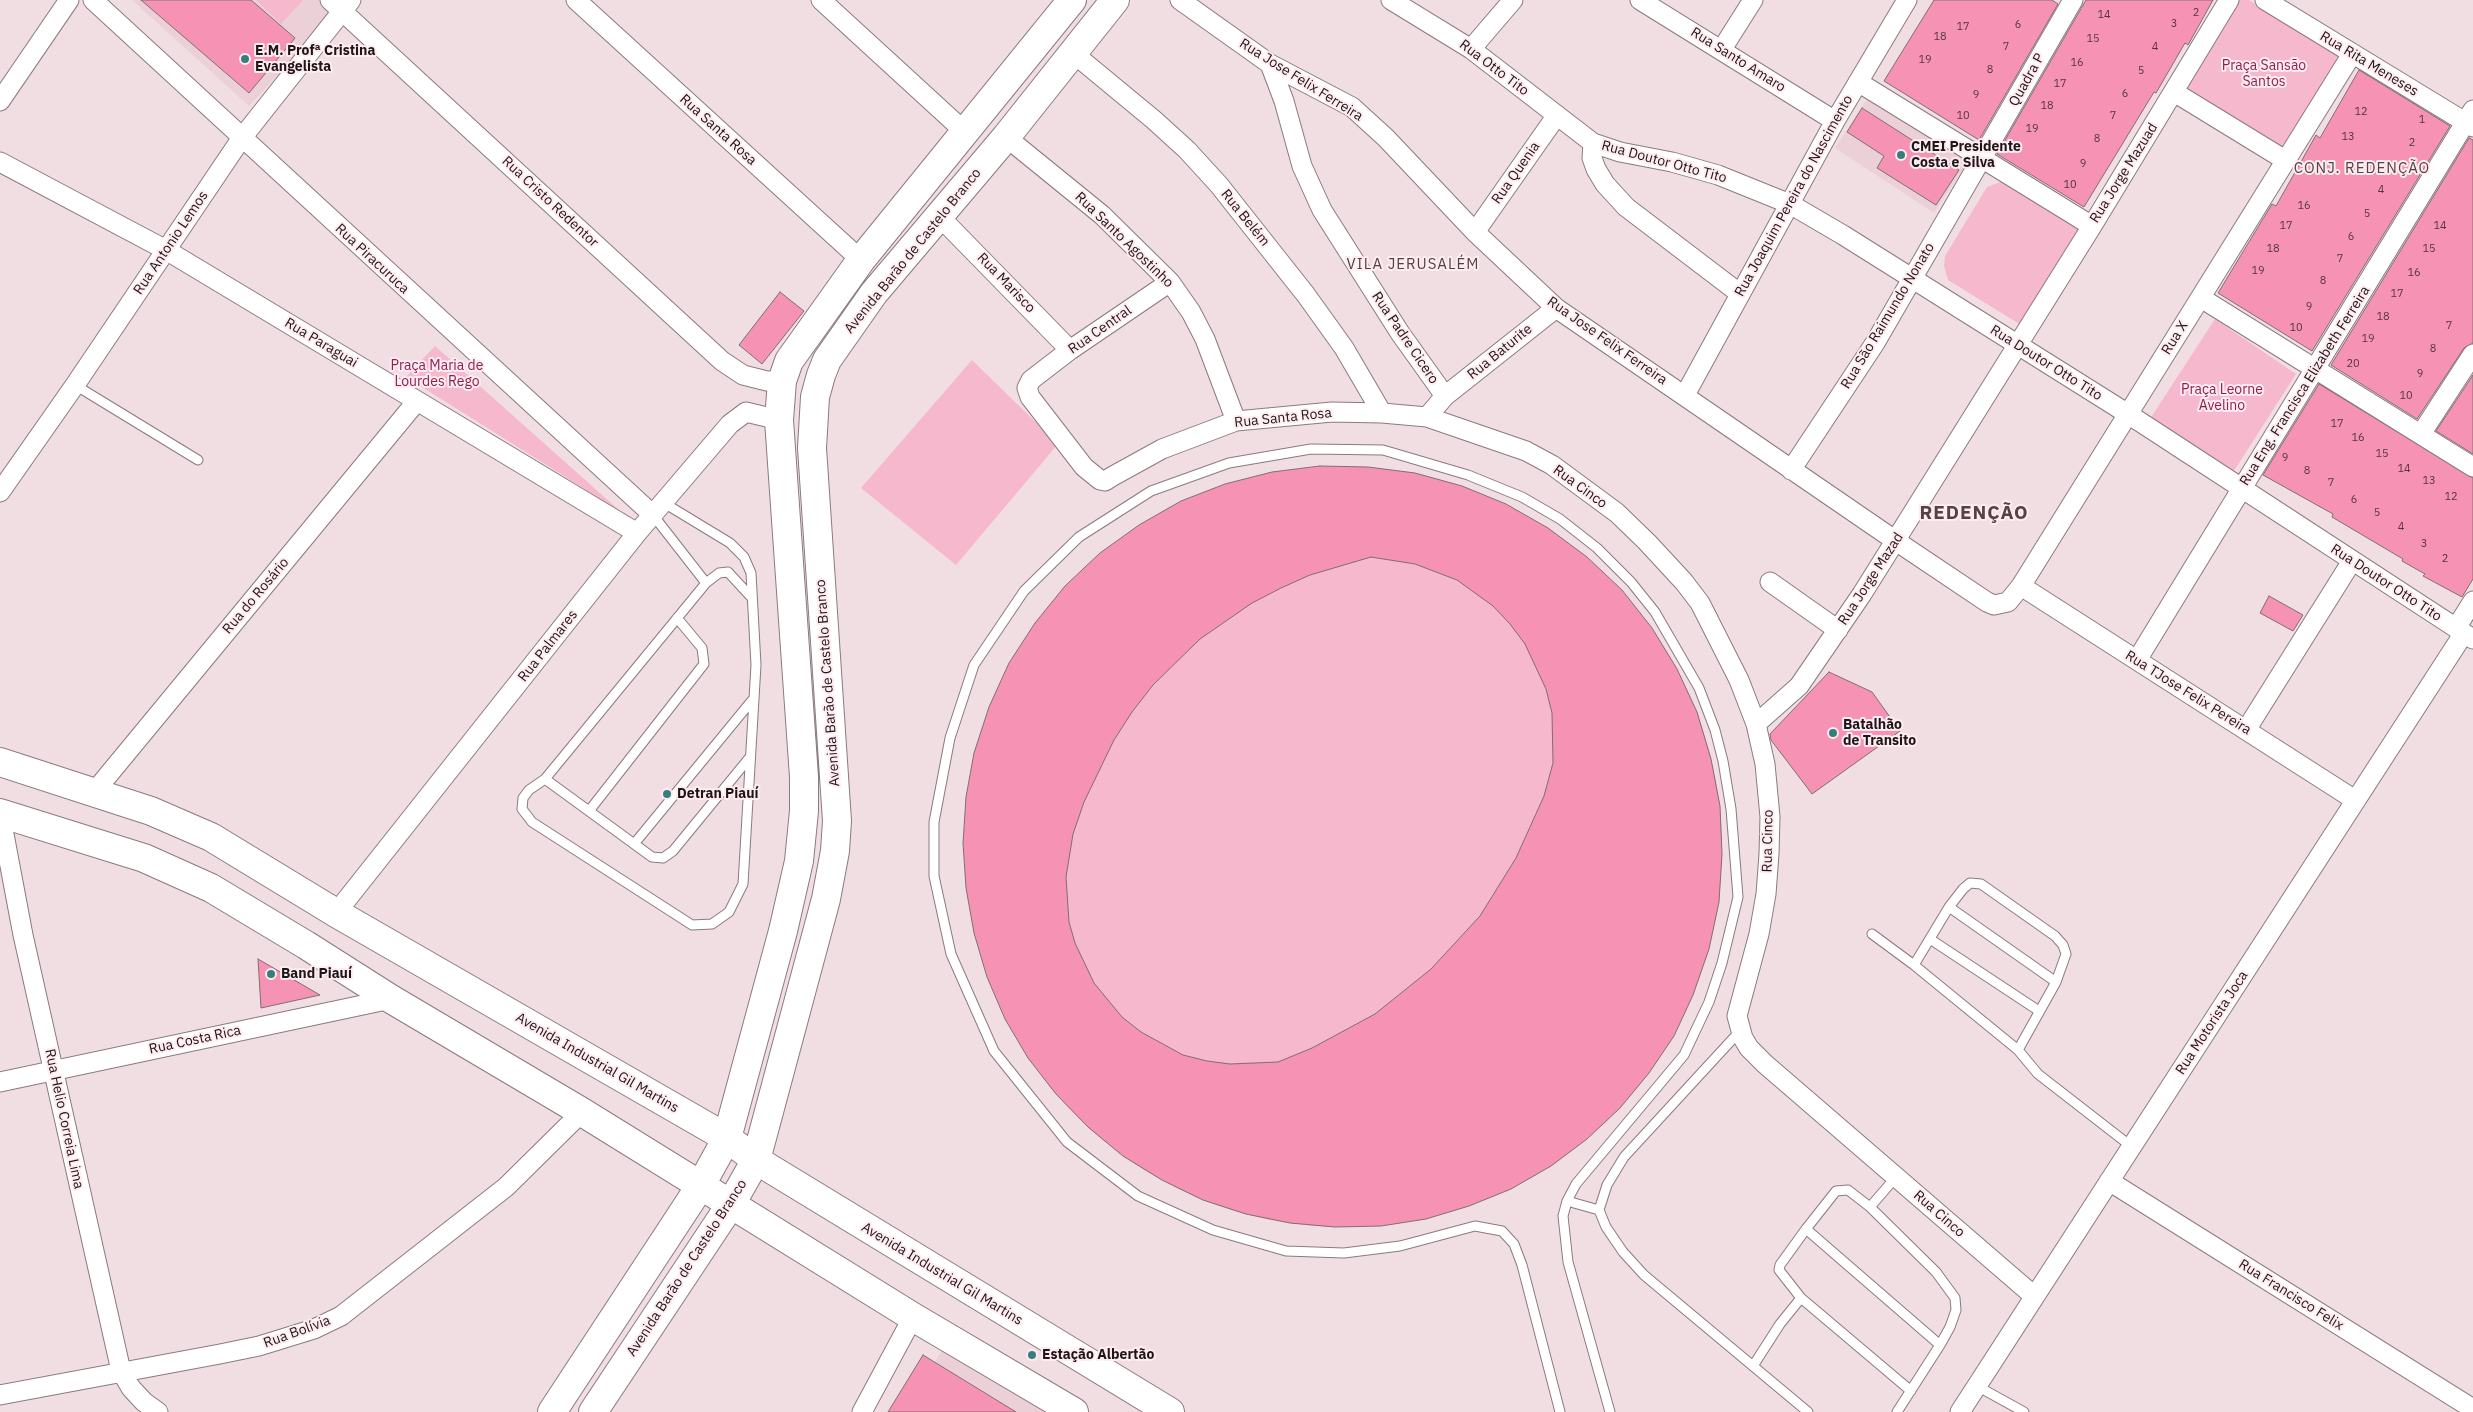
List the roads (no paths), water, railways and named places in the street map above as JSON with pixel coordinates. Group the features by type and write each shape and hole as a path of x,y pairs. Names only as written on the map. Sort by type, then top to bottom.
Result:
{"main road":[{"name":"Avenida Barão de Castelo Branco","path":"593,1412 731,1204 756,1160 826,899 835,850 835,776 812,448 815,397 826,360 874,293 1006,137 1115,0"},
{"path":"552,1412 702,1185 726,1138 783,931 798,861 804,811 803,756 779,420 782,381 795,350 861,260 1070,1"},
{"name":"Avenida Industrial Gil Martins","path":"0,762 95,791 151,811 211,837 336,913 726,1138 756,1160 1170,1412"},
{"path":"0,812 127,852 187,875 306,945 390,999 702,1185 913,1317 1074,1412"}],"street":[{"path":"0,101 69,0"},
{"name":"Rua Piracuruca","path":"93,0 241,139 659,509"},
{"name":"Rua Santa Rosa","path":"576,0 861,260"},
{"path":"821,0 965,132"},
{"name":"Rua Jose Felix Ferreira","path":"1180,0 1270,64 1352,107 1392,144 1475,232 1556,308 1987,602"},
{"name":"Rua Otto Tito","path":"1391,0 1472,49 1593,143"},
{"path":"1472,49 1513,0"},
{"name":"Rua Santo Amaro","path":"1640,0 1722,49 1834,121"},
{"path":"1722,49 1753,0"},
{"name":"Rua Joaquim Pereira do Nascimento","path":"1685,395 1834,121 1906,0"},
{"name":"Quadra P","path":"1982,160 2073,0"},
{"name":"Rua Jorge Mazuad","path":"2016,345 2092,226 2229,0"},
{"name":"Rua Rita Meneses","path":"2265,0 2352,54 2471,120"},
{"name":"Rua Antonio Lemos","path":"0,492 75,385 241,139 341,4"},
{"name":"Rua Cristo Redentor","path":"341,4 722,361 743,375 782,381"},
{"name":"Rua Belém","path":"1073,53 1187,150 1219,185 1306,295 1339,341 1382,413"},
{"name":"Rua X","path":"1987,602 1994,605 2005,604 2021,586 2352,54"},
{"name":"Rua Padre Cicero","path":"1270,64 1284,101 1302,166 1322,210 1400,333 1445,396 1427,417"},
{"path":"1858,82 2092,226"},
{"path":"2174,92 2285,160"},
{"name":"Rua Quenia","path":"1475,232 1557,115"},
{"name":"Rua Eng. Francisca Elizabeth Ferreira","path":"2137,660 2314,369 2471,120"},
{"name":"Rua Santo Agostinho","path":"1006,137 1102,215 1170,282 1191,312 1215,360 1236,421"},
{"path":"1593,143 1592,158 1596,169 1605,184 1626,207 1739,293"},
{"name":"Rua Doutor Otto Tito","path":"1593,143 1620,152 1672,162 1718,174 1790,204 1913,278 2016,345 2128,414 2464,634"},
{"name":"Rua São Raimundo Nonato","path":"1791,470 1875,343 1982,160"},
{"name":"Rua Paraguai","path":"0,162 166,250 637,533"},
{"name":"Rua Marisco","path":"940,217 1070,350"},
{"name":"Rua Central","path":"1031,380 1070,350 1170,282"},
{"path":"2201,298 2473,467"},
{"name":"Rua Baturite","path":"1445,396 1556,308"},
{"name":"Rua Jorge Mazad","path":"1756,724 1799,686 1838,630 1896,541 2016,345"},
{"path":"2421,434 2473,354"},
{"name":"Rua Santa Rosa","path":"1031,380 1027,388 1030,397 1084,467 1100,480 1113,476 1162,449 1236,421 1332,412 1382,413 1427,417"},
{"name":"Rua do Rosário","path":"95,791 417,401"},
{"name":"Rua Palmares","path":"336,913 637,533 730,424 742,414 748,412 779,420"},
{"name":"Rua Cinco","path":"1427,417 1526,451 1552,465 1617,514 1647,542 1700,603 1739,680 1756,724 1766,772 1770,817 1766,894 1759,934 1737,1016 1740,1031 1749,1048 1765,1064 2034,1296"},
{"path":"2246,730 2352,561"},
{"path":"1770,582 1838,630"},
{"name":"Rua TJose Felix Pereira","path":"2021,586 2355,800"},
{"name":"Rua Motorista Joca","path":"1960,1412 2464,634 2473,601"},
{"name":"Rua Helio Correia Lima","path":"0,812 23,935 122,1372 138,1395 158,1412"},
{"name":"Rua Costa Rica","path":"0,1082 390,999"},
{"name":"Rua Bolívia","path":"0,1395 259,1346 314,1329 341,1316 506,1187 582,1112"},
{"name":"Rua Francisco Felix","path":"2109,1181 2473,1409"},
{"path":"862,1412 913,1317"}],"lane":[{"path":"75,385 198,460"},
{"path":"1560,1412 1522,1265 1514,1244 1502,1231 1475,1226 1400,1246 1344,1253 1286,1251 1213,1230 1138,1196 1067,1142 994,1051 951,954 934,876 934,822 950,738 974,665 1024,591 1079,537 1151,491 1230,463 1311,448 1383,450 1433,463 1501,487 1560,519 1597,548 1631,582 1655,612 1698,688 1715,730 1723,761 1730,809 1738,897 1720,971 1709,1002 1684,1055 1576,1184 1567,1201 1563,1216 1563,1233 1568,1262 1610,1412"},
{"path":"659,509 706,583"},
{"path":"659,509 730,543 744,557 751,573 756,665 743,884 729,912 712,924 692,925 532,822 522,809 523,798 529,790 545,779 706,583 719,573 728,572 752,598"},
{"path":"589,812 704,664 702,648 677,618"},
{"path":"634,844 754,698"},
{"path":"545,779 652,857 663,858 673,851 750,757"},
{"path":"1914,965 1950,908 1963,889 1970,883 1981,884 2048,931 2063,945 2066,954 2056,982 2018,1050"},
{"path":"1950,908 2056,982"},
{"path":"1872,934 1914,965 2018,1050 2038,1074 2132,1147"},
{"path":"1930,939 2039,1011"},
{"path":"1740,1031 1624,1157 1608,1185 1599,1210 1606,1227 1623,1252 1644,1275 1808,1412"},
{"path":"1870,1207 1896,1177"},
{"path":"1897,1412 1911,1391 1940,1345 1956,1310 1955,1298 1936,1272 1870,1207 1848,1190 1836,1191 1780,1265 1779,1270 1801,1298 1911,1391"},
{"path":"1567,1201 1599,1210"},
{"path":"1806,1229 1940,1345"},
{"path":"1753,1366 1780,1324 1801,1298"},
{"path":"1977,1386 2024,1412"}],"place":[{"name":"E.M. Profª Cristina Evangelista","path":"245,59"},
{"name":"CMEI Presidente Costa e Silva","path":"1901,155"},
{"name":"Batalhão de Transito","path":"1833,733"},
{"name":"Detran Piauí","path":"667,794"},
{"name":"Band Piauí","path":"271,974"},
{"name":"Estação Albertão","path":"1032,1355"}],"district":[{"name":"CONJ. REDENÇÃO","path":"2362,169"},
{"name":"VILA JERUSALÉM","path":"1413,265"},
{"name":"REDENÇÃO","path":"1974,514"}],"park label":[{"name":"Praça Sansão Santos","path":"2264,74"},
{"name":"Praça Maria de Lourdes Rego","path":"437,374"},
{"name":"Praça Leorne Avelino","path":"2222,398"}]}
